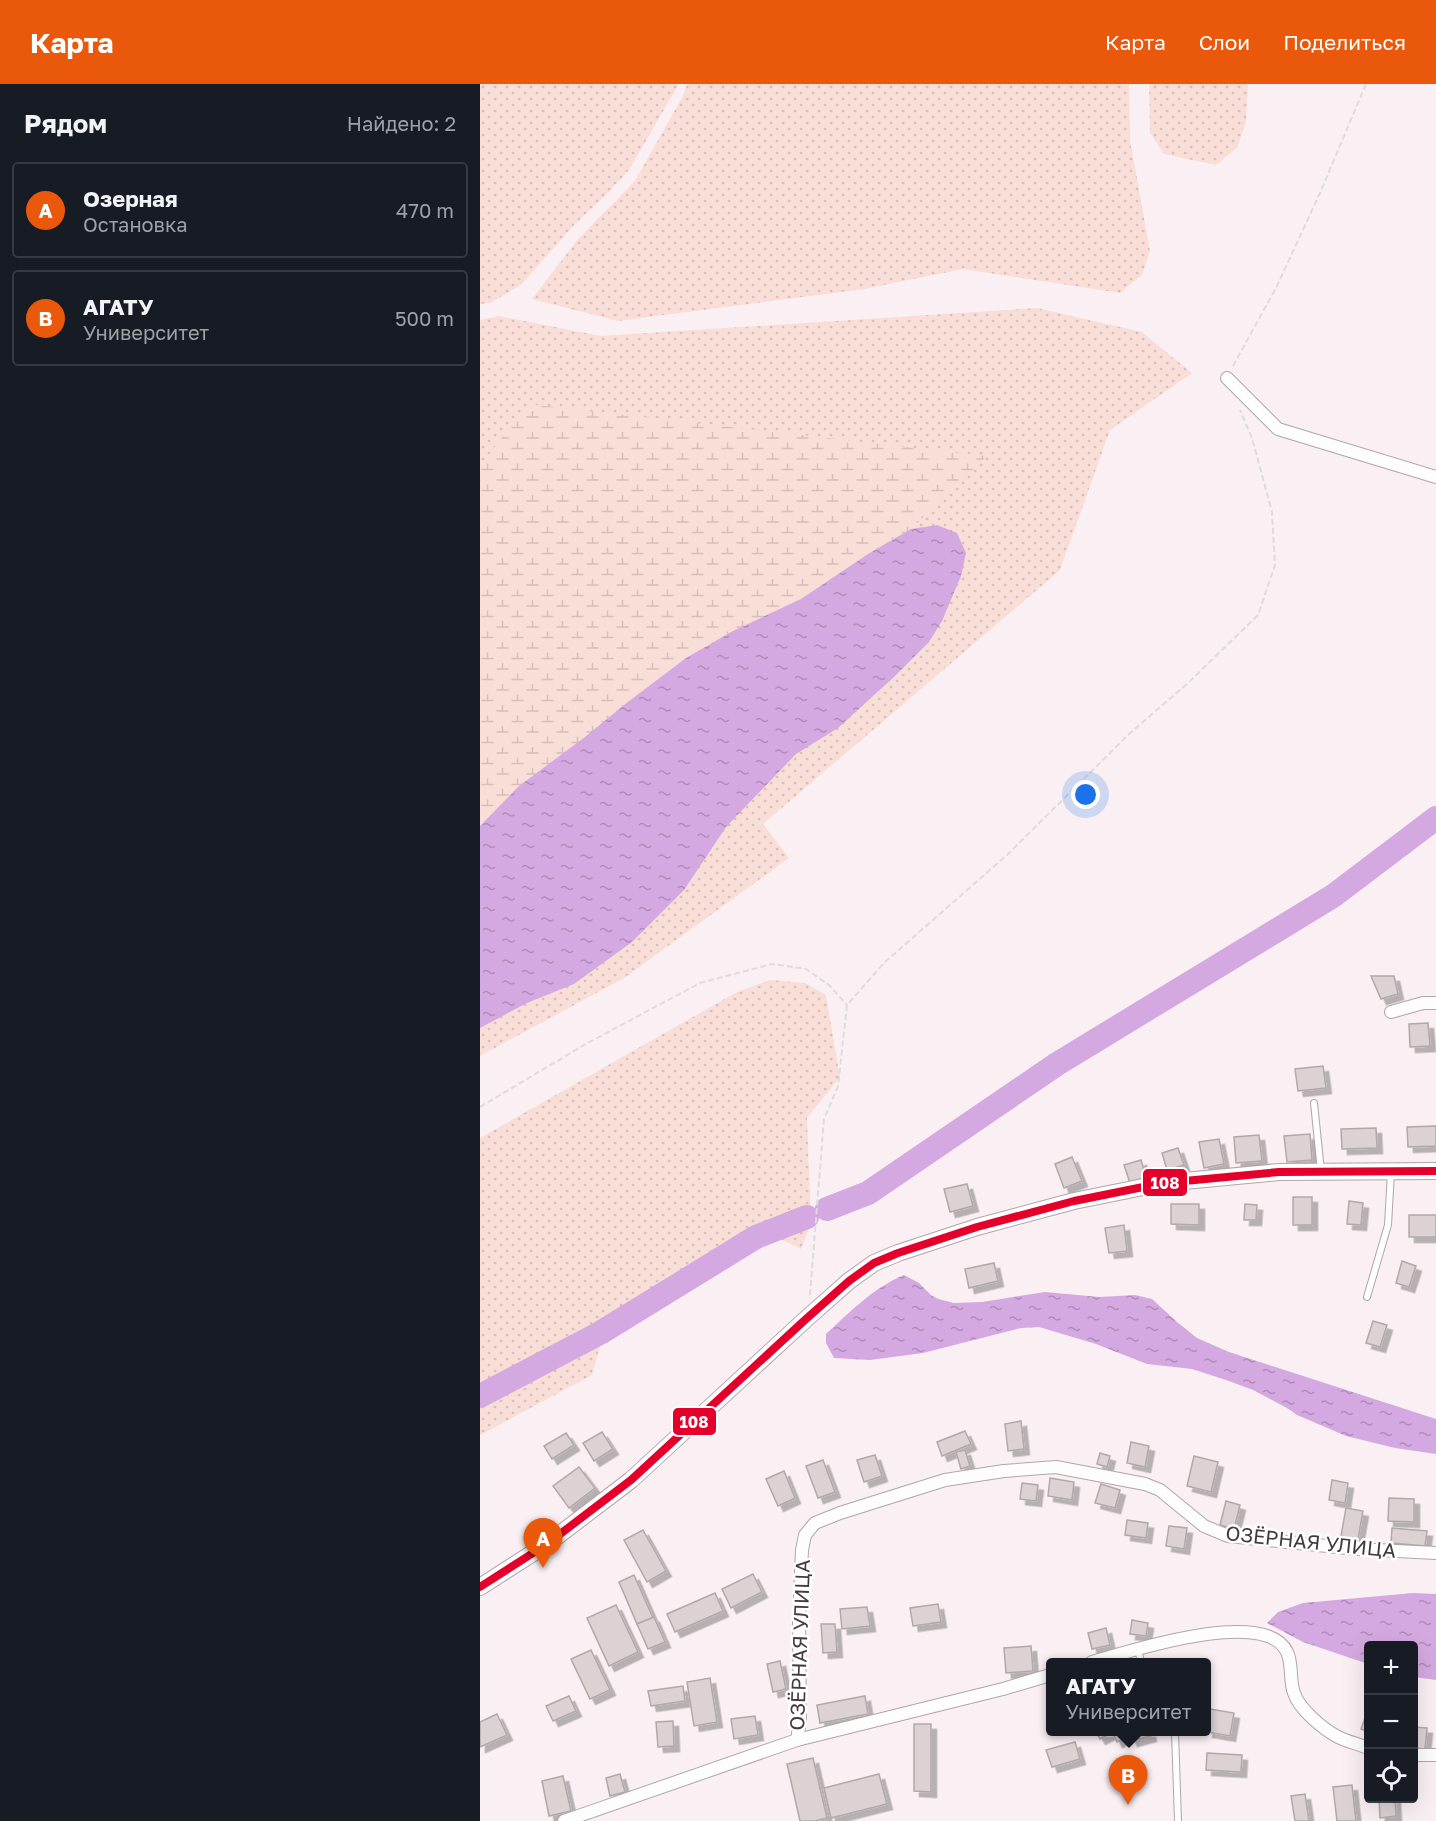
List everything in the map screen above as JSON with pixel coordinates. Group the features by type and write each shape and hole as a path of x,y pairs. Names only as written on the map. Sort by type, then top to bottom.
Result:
{"street":[{"path":"1227,378 1278,429 1436,477"},
{"path":"1391,1012 1423,1003 1436,1003"},
{"path":"480,1587 548,1544 631,1479 806,1318 874,1263 977,1227 1074,1201 1163,1184 1279,1172 1436,1171"},
{"name":"ОЗЁРНАЯ УЛИЦА","path":"564,1821 588,1818 797,1740 800,1721 799,1620 802,1550 805,1535 815,1523 840,1513 945,1480 1004,1471 1056,1467 1145,1484 1161,1490 1204,1526 1228,1536 1357,1549 1436,1553"},
{"path":"1105,1658 1138,1648 1225,1631 1268,1637 1287,1651 1294,1693 1304,1709 1338,1737 1364,1747"},
{"path":"797,1740 1046,1676"},
{"path":"1418,1755 1436,1755"}],"lane":[{"path":"1314,1103 1321,1172"},
{"path":"1367,1297 1388,1225 1391,1171"},
{"path":"1138,1648 1140,1658"},
{"path":"1175,1736 1178,1821"}],"path":[{"path":"1227,378 1276,288 1320,194 1366,84"},
{"path":"806,1318 812,1284 824,1119 838,1086 847,1005 885,962 1007,855 1130,733 1187,684 1258,615 1275,565 1272,512 1252,438 1240,408"},
{"path":"480,1107 584,1045 699,983 772,964 806,969 828,985 847,1005"}],"green space":[{"path":"480,84 679,84 629,170 573,226 521,285 490,303 480,304"},
{"path":"687,84 1129,84 1130,140 1150,251 1142,275 1120,293 963,269 864,289 618,321 532,299 578,239 635,181 684,94"},
{"path":"1149,84 1248,84 1246,122 1237,148 1216,165 1164,154 1150,133"},
{"path":"1037,308 1142,332 1192,373 1110,430 1060,570 763,824 789,858 624,978 480,1056 480,320 499,316 601,336"},
{"path":"528,404 987,456 911,529 868,554 801,599 733,631 686,658 624,705 480,826 480,466"},
{"path":"770,980 805,983 826,995 840,1077 807,1118 811,1224 801,1249 756,1227 699,1259 604,1332 592,1375 480,1435 480,1138 735,993"}],"water":[{"path":"937,525 957,533 966,553 961,576 942,621 929,642 838,728 796,754 726,827 684,890 632,942 574,984 527,1003 480,1028 480,826 519,786 686,658 733,631 801,599 868,554 911,529"},
{"path":"904,1275 919,1283 938,1299 954,1303 982,1302 1045,1292 1099,1297 1135,1295 1152,1299 1197,1338 1229,1352 1436,1419 1436,1454 1395,1448 1346,1436 1297,1415 1253,1390 1226,1380 1192,1369 1147,1364 1096,1344 1039,1327 1021,1328 923,1353 870,1360 834,1358 826,1343 826,1334 872,1294"},
{"path":"1413,1593 1436,1594 1436,1680 1418,1678 1418,1641 1364,1641 1364,1663 1303,1642 1267,1623 1278,1612 1303,1603"}],"building":[{"path":"1371,976 1394,976 1398,994 1381,999"},
{"path":"1428,1023 1430,1046 1410,1047 1409,1024"},
{"path":"1323,1066 1326,1088 1298,1091 1295,1069"},
{"path":"1436,1126 1436,1146 1408,1147 1407,1127"},
{"path":"1376,1128 1377,1148 1342,1149 1341,1129"},
{"path":"1310,1134 1312,1160 1287,1162 1284,1136"},
{"path":"1259,1135 1262,1161 1236,1163 1234,1137"},
{"path":"1219,1139 1224,1164 1204,1168 1199,1142"},
{"path":"1178,1148 1184,1165 1167,1170 1162,1153"},
{"path":"1072,1157 1082,1181 1064,1188 1055,1164"},
{"path":"1141,1160 1146,1177 1130,1183 1124,1165"},
{"path":"967,1184 973,1206 950,1212 944,1189"},
{"path":"1293,1197 1312,1197 1312,1225 1293,1225"},
{"path":"1349,1201 1363,1203 1361,1225 1347,1224"},
{"path":"1171,1204 1199,1204 1199,1225 1171,1224"},
{"path":"1245,1204 1257,1205 1256,1220 1244,1220"},
{"path":"1409,1215 1436,1215 1436,1237 1409,1237"},
{"path":"1124,1225 1127,1251 1109,1253 1105,1228"},
{"path":"1402,1261 1416,1266 1409,1287 1396,1283"},
{"path":"994,1263 998,1281 969,1288 965,1269"},
{"path":"1373,1321 1387,1325 1380,1347 1366,1343"},
{"path":"1021,1421 1024,1449 1008,1451 1005,1424"},
{"path":"965,1431 971,1444 942,1456 937,1442"},
{"path":"602,1432 613,1449 594,1461 583,1443"},
{"path":"566,1433 574,1445 552,1459 544,1446"},
{"path":"1131,1442 1149,1446 1145,1467 1127,1463"},
{"path":"965,1450 970,1466 961,1469 956,1452"},
{"path":"1100,1453 1110,1456 1107,1467 1097,1464"},
{"path":"875,1455 882,1476 864,1482 857,1460"},
{"path":"1194,1456 1218,1462 1211,1492 1187,1486"},
{"path":"823,1460 835,1492 818,1498 806,1466"},
{"path":"579,1467 595,1488 569,1508 553,1486"},
{"path":"784,1471 795,1498 778,1506 766,1479"},
{"path":"1050,1478 1074,1482 1072,1500 1048,1496"},
{"path":"1332,1480 1348,1483 1345,1503 1329,1500"},
{"path":"1022,1483 1038,1485 1036,1501 1020,1499"},
{"path":"1101,1484 1120,1490 1115,1508 1095,1503"},
{"path":"1389,1498 1414,1499 1414,1522 1388,1521"},
{"path":"1226,1501 1240,1505 1234,1529 1220,1525"},
{"path":"1346,1508 1363,1511 1358,1539 1341,1536"},
{"path":"1127,1520 1148,1523 1146,1538 1125,1535"},
{"path":"1169,1526 1187,1528 1184,1549 1166,1546"},
{"path":"1392,1528 1427,1531 1425,1546 1391,1543"},
{"path":"643,1530 666,1571 647,1582 624,1540"},
{"path":"753,1574 762,1592 731,1608 722,1589"},
{"path":"634,1575 653,1618 637,1624 619,1582"},
{"path":"715,1593 723,1611 675,1632 667,1614"},
{"path":"938,1604 941,1622 913,1626 910,1608"},
{"path":"616,1605 638,1652 609,1666 587,1618"},
{"path":"867,1607 870,1626 842,1629 840,1609"},
{"path":"654,1617 665,1642 648,1649 637,1624"},
{"path":"1132,1620 1148,1623 1146,1636 1130,1634"},
{"path":"821,1624 835,1624 837,1652 823,1653"},
{"path":"1106,1628 1110,1645 1092,1649 1088,1633"},
{"path":"1031,1646 1033,1671 1006,1673 1004,1648"},
{"path":"591,1650 610,1690 590,1699 571,1659"},
{"path":"780,1661 786,1689 773,1692 767,1664"},
{"path":"710,1678 717,1722 694,1726 687,1682"},
{"path":"683,1686 685,1701 651,1706 648,1691"},
{"path":"569,1696 576,1711 553,1721 546,1706"},
{"path":"865,1696 868,1714 820,1723 817,1705"},
{"path":"1211,1709 1234,1713 1230,1736 1211,1733"},
{"path":"497,1714 507,1735 480,1747 480,1722"},
{"path":"755,1716 758,1735 734,1739 731,1719"},
{"path":"673,1721 674,1746 658,1747 656,1722"},
{"path":"914,1724 931,1724 931,1792 914,1791"},
{"path":"1418,1727 1427,1728 1425,1749 1418,1748"},
{"path":"1114,1736 1129,1736 1117,1742"},
{"path":"1130,1736 1151,1736 1132,1741"},
{"path":"1075,1742 1080,1759 1052,1767 1046,1750"},
{"path":"1207,1753 1242,1755 1241,1772 1206,1770"},
{"path":"813,1758 827,1818 800,1821 787,1764"},
{"path":"620,1774 625,1792 610,1796 606,1778"},
{"path":"879,1774 887,1804 831,1818 824,1788"},
{"path":"563,1776 571,1811 549,1816 542,1781"},
{"path":"1352,1785 1356,1821 1337,1821 1333,1787"},
{"path":"1305,1794 1309,1821 1295,1821 1291,1796"},
{"path":"1379,1803 1395,1803 1396,1816 1380,1818"}],"waterway":[{"path":"827,1209 868,1193 1057,1064 1333,896 1436,818"},
{"path":"480,1396 600,1333 756,1237 807,1217"}],"transit line":[{"name":"108","path":"480,1587 547,1544 631,1480 806,1319 849,1281 874,1263 977,1227 1074,1201 1163,1183 1279,1172 1436,1171"}],"place":[{"name":"Озерная","path":"543,1568"},
{"name":"АГАТУ","path":"1128,1805"}]}
